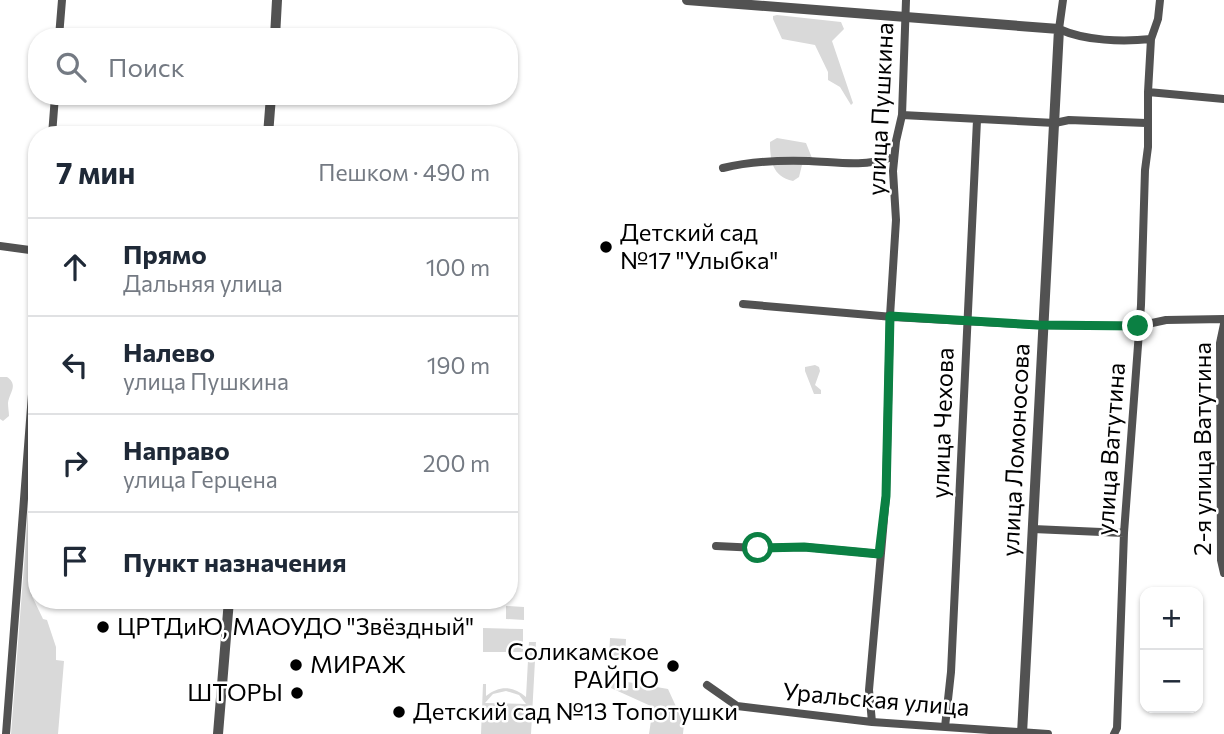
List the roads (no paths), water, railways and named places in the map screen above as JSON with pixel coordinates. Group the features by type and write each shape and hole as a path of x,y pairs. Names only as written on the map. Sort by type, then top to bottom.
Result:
{"street":[{"path":"60,28 62,0"},
{"path":"275,28 276,0"},
{"path":"687,0 1059,29 1072,35 1134,41 1151,39"},
{"name":"улица Пушкина","path":"872,722 869,690 886,496 890,316 896,220 893,172 902,115 906,0"},
{"name":"улица Ломоносова","path":"1022,733 1042,324 1059,29 1063,0"},
{"name":"улица Ватутина","path":"1114,734 1124,533 1141,305 1151,39 1158,19 1160,0"},
{"path":"1148,92 1224,99"},
{"path":"53,126 54,105"},
{"path":"269,126 270,105"},
{"path":"902,115 1055,123 1069,120 1146,122"},
{"name":"улица Чехова","path":"945,727 952,647 977,120"},
{"path":"723,168 752,161 863,164 889,158"},
{"path":"0,246 28,250"},
{"path":"743,304 890,316 1042,324 1138,326 1166,320 1224,321"},
{"name":"2-я улица Ватутина","path":"1224,321 1220,342 1224,573"},
{"path":"6,734 28,447"},
{"path":"1033,529 1124,533"},
{"path":"716,546 804,547 879,554"},
{"path":"218,734 228,609"},
{"name":"Уральская улица","path":"707,685 737,706 872,722 1048,734"}],"place":[{"name":"Детский сад №17 \"Улыбка\"","path":"606,247"},
{"name":"ЦРТДиЮ, МАОУДО \"Звёздный\"","path":"103,627"},
{"name":"МИРАЖ","path":"296,665"},
{"name":"Соликамское РАЙПО","path":"673,666"},
{"name":"ШТОРЫ","path":"297,693"},
{"name":"Детский сад №13 Топотушки","path":"399,712"}]}
